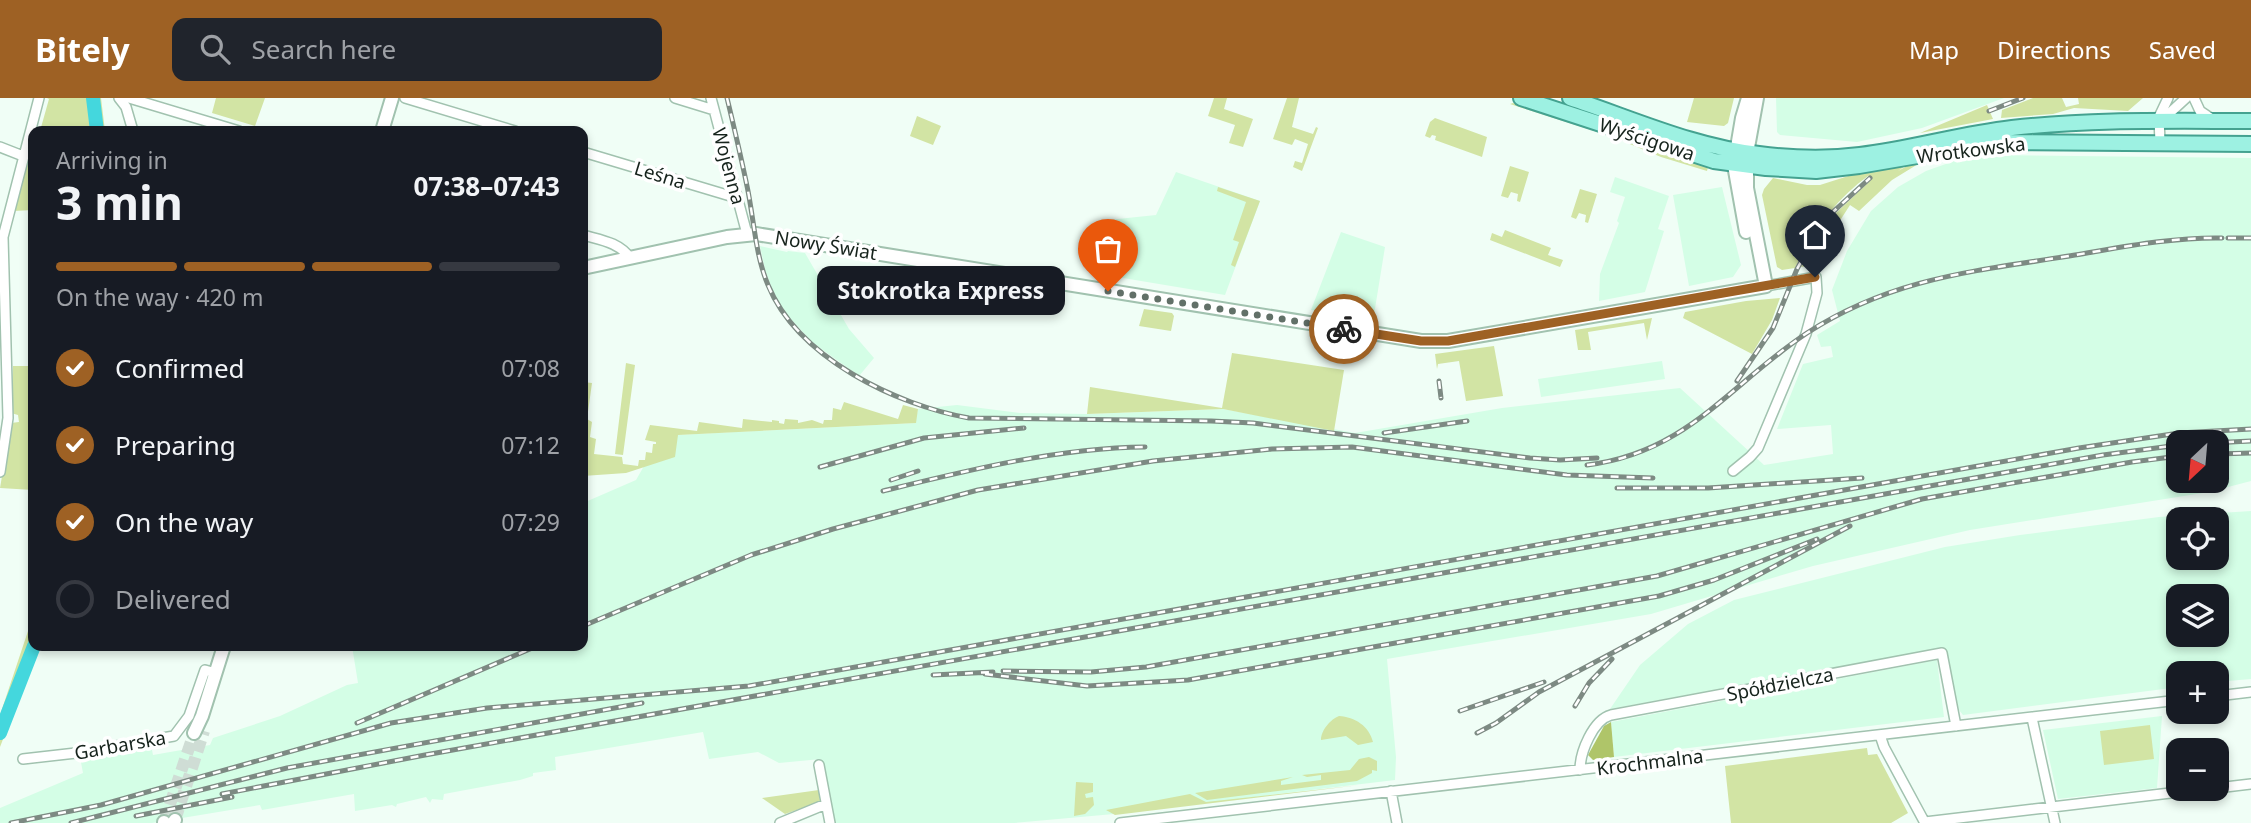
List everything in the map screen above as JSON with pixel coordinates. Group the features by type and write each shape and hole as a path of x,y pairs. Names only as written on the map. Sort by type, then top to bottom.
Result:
{"main road":[{"name":"Wyścigowa","path":"1521,98 1701,157 1741,158"},
{"name":"Wyścigowa","path":"1570,98 1741,158"},
{"name":"Wrotkowska","path":"1741,158 1858,156 2011,128 2251,121"},
{"name":"Wrotkowska","path":"1741,158 1802,171 1838,169 1999,142 2251,144"}],"street":[{"path":"31,126 39,98"},
{"path":"119,98 126,107 131,126"},
{"path":"129,98 222,126"},
{"path":"384,126 392,98"},
{"path":"405,98 498,126"},
{"path":"675,98 714,110"},
{"name":"Wojenna","path":"711,98 747,234"},
{"path":"1748,98 1741,158 1762,286"},
{"path":"1741,158 1757,98"},
{"path":"2160,143 2162,108 2168,98"},
{"path":"2160,122 2186,98"},
{"path":"2194,98 2200,111 2216,121"},
{"path":"133,126 138,110 152,105"},
{"path":"0,472 8,418 3,352 1,236 28,138"},
{"path":"0,147 23,156"},
{"name":"Leśna","path":"588,153 737,198"},
{"name":"Nowy Świat","path":"588,267 747,234 782,237 1432,342 1815,277 1817,293 1806,334 1758,448 1733,471"},
{"path":"588,236 617,245 630,258"},
{"path":"199,732 223,651"},
{"name":"Spółdzielcza","path":"1580,770 1582,754 1599,721 1604,717 1942,653 1956,726"},
{"name":"Garbarska","path":"23,759 174,736 189,716 205,670 216,673"},
{"path":"2229,695 2251,692"},
{"name":"Krochmalna","path":"1120,823 2166,702"},
{"path":"2032,718 2055,823"},
{"path":"1880,735 1925,823 2166,794"},
{"path":"819,765 830,823"},
{"path":"2229,787 2251,784"},
{"path":"1391,790 1397,823"},
{"path":"780,823 826,804"}],"shaded area":[{"path":"1776,98 2004,98 1922,128 1857,142 1780,135 1777,132"},
{"path":"1983,155 2251,158 2251,481 2230,486 2230,430 2166,430 2166,494 2196,494 1970,530 1813,566 1651,614 1387,659 1396,757 1395,780 1114,814 1014,823 833,823 821,759 779,763 758,752 709,759 703,732 555,757 556,770 533,773 533,776 520,780 444,794 443,800 432,799 430,803 426,797 397,804 396,807 392,805 355,811 354,794 262,810 260,805 152,823 0,823 0,808 83,773 80,757 151,745 153,755 210,745 213,738 280,716 347,685 358,683 353,651 588,651 588,501 636,480 644,466 677,435 915,423 918,409 957,405 1020,413 1087,414 1223,409 1355,433 1502,408 1680,388 1764,465 1833,454 1831,425 1777,429 1803,364 1833,357 1831,346 1821,347 1817,335 1840,321 1832,290 1847,251 1871,211 1898,187 1926,171 1957,160"},
{"path":"1176,172 1260,201 1225,295 1099,274 1108,220 1156,215"},
{"path":"1615,177 1669,196 1658,229 1664,231 1645,292 1599,301 1600,274 1619,223 1617,221 1625,197 1610,192"},
{"path":"1722,187 1741,265 1733,277 1689,286 1673,195"},
{"path":"1341,232 1385,247 1373,321 1311,310"},
{"path":"760,246 805,253 849,329 874,358 859,376 813,343 785,313 765,270"},
{"path":"1662,361 1665,379 1541,397 1538,379"},
{"path":"2251,511 2251,679 2229,681 2229,661 2166,661 2166,689 1963,715 1959,710 1945,648 1610,709 1640,665 1688,624 1734,600 1945,547 2166,517 2166,570 2229,570 2229,512"},
{"path":"1937,660 1944,717 1614,757 1611,722"},
{"path":"2162,716 2157,788 2058,799 2043,730"}],"green space":[{"path":"47,98 101,98 104,126 41,126 49,99"},
{"path":"216,98 265,98 255,126 212,113"},
{"path":"1214,98 1227,98 1224,109 1253,119 1243,147 1229,143 1235,125 1208,116"},
{"path":"1287,98 1299,98 1292,127 1313,134 1316,127 1318,128 1302,171 1293,167 1295,161 1302,163 1308,144 1295,139 1292,145 1273,139"},
{"path":"1694,98 1734,98 1728,123 1724,126 1687,122"},
{"path":"2033,98 2062,98 2066,107 2079,104 2078,98 2143,98 2128,111 2074,108 2053,114 2001,118 2002,110"},
{"path":"1510,104 1615,134 1654,152 1708,167 1707,171"},
{"path":"1987,105 1993,119 1920,133"},
{"path":"917,116 941,126 933,145 910,136"},
{"path":"1435,118 1487,137 1482,157 1435,140 1436,136 1425,136 1430,122"},
{"path":"28,154 28,210 14,211"},
{"path":"1923,161 1892,180 1859,211 1850,205 1832,233 1820,264 1801,267 1836,213 1871,180 1868,176 1845,195 1826,217 1795,268 1782,270 1777,267 1762,195 1773,178 1820,185 1864,171 1908,164 1898,171"},
{"path":"1510,166 1529,172 1520,202 1517,201 1518,194 1511,192 1508,198 1501,196"},
{"path":"1218,187 1260,201 1235,267 1231,265 1239,242 1233,240 1246,202 1217,191"},
{"path":"1580,189 1597,194 1588,223 1585,222 1586,215 1579,213 1576,219 1571,217"},
{"path":"1505,230 1551,248 1548,255 1563,260 1560,267 1490,240 1492,233 1502,237"},
{"path":"1780,298 1772,320 1752,354 1683,318 1685,312"},
{"path":"1144,309 1172,313 1174,316 1171,331 1139,326"},
{"path":"1652,318 1647,340 1644,323 1588,332 1591,350 1578,350 1575,330"},
{"path":"1494,346 1503,396 1466,401 1459,361 1438,364 1437,369 1435,354"},
{"path":"1232,353 1344,370 1334,431 1223,409 1087,414 1090,387 1222,408"},
{"path":"626,363 635,365 623,455 615,454"},
{"path":"13,366 28,366 28,490 0,488 11,423 19,422 18,415 11,413"},
{"path":"588,383 592,383 588,412"},
{"path":"844,402 898,419 903,405 918,409 916,423 678,435 675,457 626,473 588,476 588,420 592,422 590,437 596,439 594,454 622,457 623,464 638,466 639,460 645,460 646,452 652,453 653,444 656,444 645,440 650,425 697,431 699,422 742,428 743,419 772,420 784,424 785,419 798,420 798,423 812,420 823,424 824,420 832,420 833,408 841,410"},
{"path":"28,631 28,651 37,651 0,747 0,715"},
{"path":"1339,716 1360,723 1373,742 1358,745 1346,736 1321,740 1327,725"},
{"path":"1611,722 1614,757 1593,760 1588,755 1604,726"},
{"path":"2150,725 2154,759 2104,765 2100,731"},
{"path":"1867,748 1868,755 1877,754 1908,813 1891,823 1731,823 1725,766"},
{"path":"1369,757 1377,761 1377,771 1372,770 1372,773 1357,781 1207,800 1195,793 1293,777 1281,781 1281,785 1321,780 1321,775 1302,775 1350,770 1359,759"},
{"path":"1076,782 1093,783 1093,792 1085,794 1086,798 1093,797 1094,805 1085,814 1074,816"},
{"path":"1360,785 1115,815 1106,810 1190,794 1206,802"},
{"path":"819,790 820,802 785,814 762,798"}],"waterway":[{"path":"93,98 96,126"},
{"path":"0,733 32,651"}],"tunnel":[{"path":"175,820 204,731"},
{"path":"164,822 194,733"}],"railway":[{"path":"727,98 747,186 760,261 768,285 782,311 802,335 826,356 852,374 911,402 969,418 1253,423 1530,458 1597,458"},
{"path":"1989,111 2023,98"},
{"path":"1737,381 1773,328 1797,269 1814,238 1834,211 1870,178"},
{"path":"1587,465 1622,458 1653,446 1680,431 1706,414 1807,333 1872,299 1904,288 1970,272 2148,243 2222,238"},
{"path":"2228,238 2251,238"},
{"path":"1439,381 1441,398"},
{"path":"1384,433 1467,421"},
{"path":"820,467 924,438 1024,428"},
{"path":"11,823 101,805 391,723 487,708 749,686 2079,448 2179,433 2251,429"},
{"path":"2230,442 2251,441"},
{"path":"883,491 980,468 1046,456 1145,447"},
{"path":"588,624 751,555 833,529 978,490 1153,461 1272,449 1352,447 1567,475 1653,478"},
{"path":"222,794 425,755 2103,455 2166,447"},
{"path":"2230,454 2251,453"},
{"path":"1003,671 1091,672 1146,667 1657,576 1922,499 2166,458"},
{"path":"891,480 918,471"},
{"path":"1617,488 1708,488 1862,478"},
{"path":"1477,733 1496,723 1539,692 1850,526"},
{"path":"985,674 1087,686 1188,680 1659,596 1714,580 1817,539"},
{"path":"357,723 525,651"},
{"path":"1575,706 1589,683 1612,659"},
{"path":"933,675 993,672"},
{"path":"1460,711 1544,682"},
{"path":"71,823 287,768 642,703"},
{"path":"136,816 232,797"}],"way so far":[{"path":"1108,291 1344,329"}],"place":[{"name":"Stokrotka Express","path":"1108,291"}],"route":[{"path":"1344,329 1421,341 1448,341 1815,277"}]}
